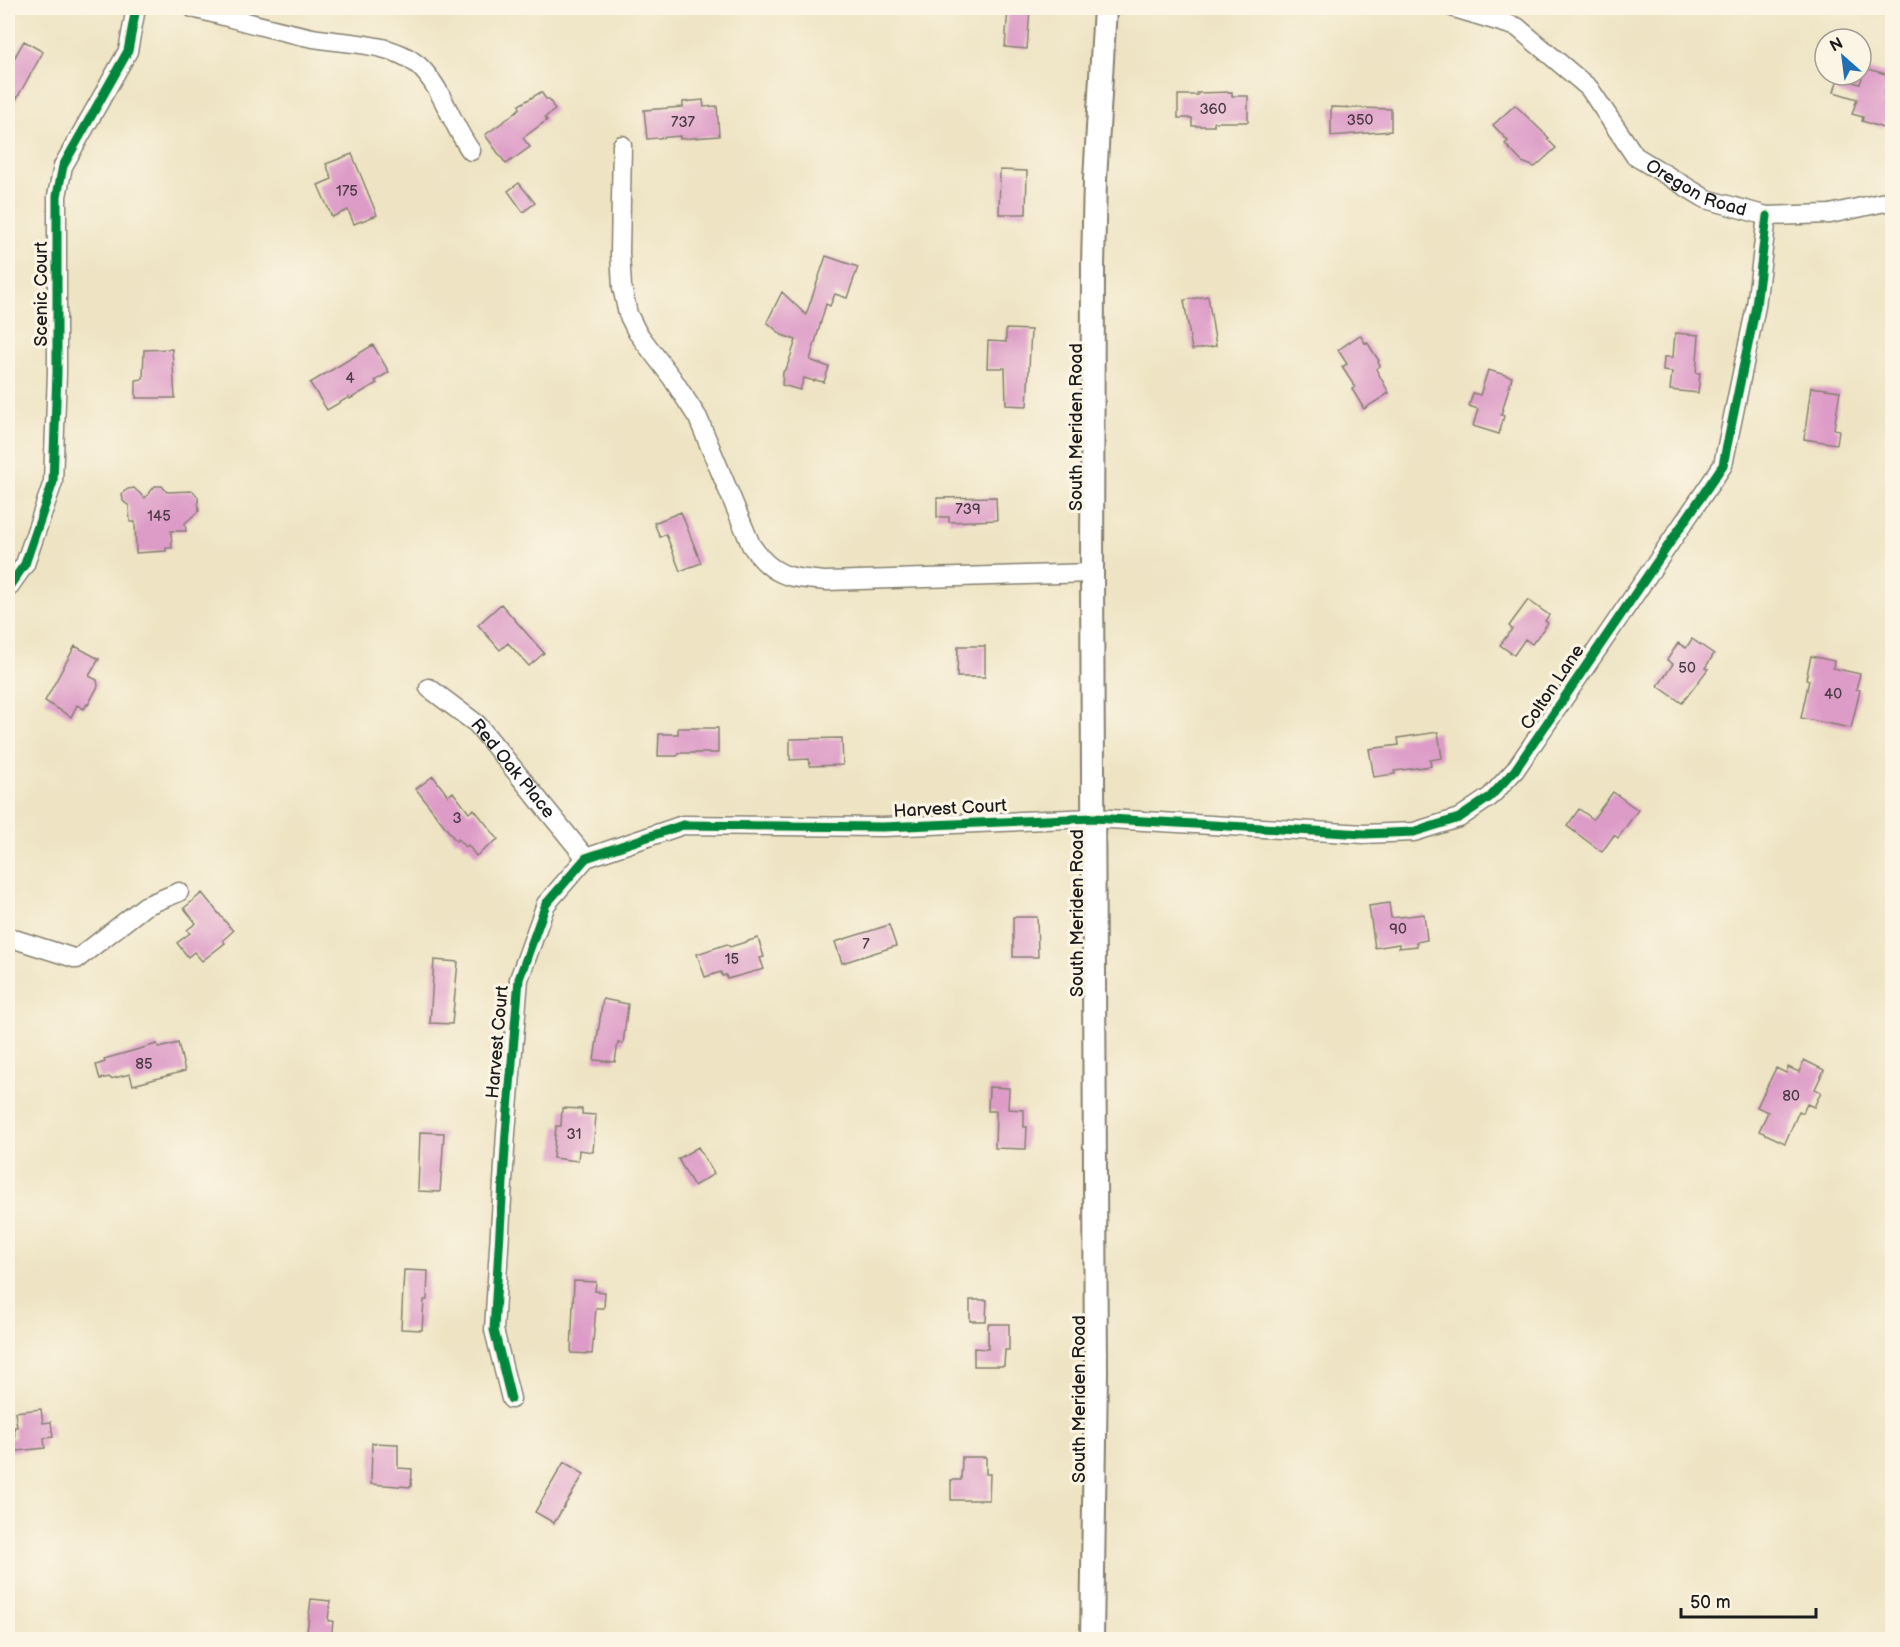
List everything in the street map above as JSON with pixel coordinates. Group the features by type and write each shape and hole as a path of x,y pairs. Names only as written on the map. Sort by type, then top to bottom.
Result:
{"main road":[{"name":"South Meriden Road","path":"1092,1640 1096,1373 1092,573 1094,191 1105,8"}],"street":[{"name":"Scenic Court","path":"8,588 25,564 53,482 57,373 57,196 63,166 128,51 136,8"},
{"path":"193,8 288,33 385,50 409,58 430,79 461,138 471,151"},
{"name":"Oregon Road","path":"1454,8 1516,27 1589,87 1635,156 1706,199 1767,216 1830,214 1885,202 1893,198"},
{"path":"622,145 620,253 622,287 628,314 637,332 672,378 698,418 751,545 762,561 778,572 798,578 826,581 1092,573"},
{"name":"Colton Lane","path":"1093,818 1364,834 1414,832 1459,818 1490,797 1515,771 1724,465 1756,306 1767,216"},
{"name":"Red Oak Place","path":"429,688 477,724 586,858"},
{"name":"Harvest Court","path":"511,1399 494,1330 506,1133 519,979 546,904 586,858 683,825 884,827 1093,818"},
{"path":"8,937 77,959 145,906 179,892"}],"building":[{"path":"1008,8 1030,8 1027,49 1005,47"},
{"path":"24,41 43,52 8,114 8,69"},
{"path":"1873,70 1889,75 1884,94 1887,95 1884,105 1890,107 1883,128 1862,121 1863,117 1852,114 1857,99 1834,92 1835,87 1873,87"},
{"path":"541,92 546,99 549,99 555,110 545,117 547,120 523,138 530,147 506,164 485,135 510,117 520,108 519,105"},
{"path":"1232,92 1232,96 1248,96 1248,122 1214,122 1214,126 1192,126 1192,118 1178,118 1178,95"},
{"path":"703,100 704,107 717,106 719,136 647,139 644,110 683,107 683,102"},
{"path":"1515,105 1549,138 1547,139 1556,148 1535,167 1522,162 1505,144 1508,141 1493,125"},
{"path":"1331,107 1391,109 1391,131 1331,136"},
{"path":"352,154 377,215 354,224 348,210 332,217 318,185 332,179 326,164"},
{"path":"1000,170 1027,171 1026,214 999,214"},
{"path":"519,183 535,203 523,212 508,191"},
{"path":"826,256 858,267 847,298 835,294 830,306 826,304 810,360 829,367 824,382 804,378 800,390 782,385 783,372 787,367 796,340 782,335 767,322 782,292 806,315"},
{"path":"1208,296 1216,346 1192,350 1184,300"},
{"path":"1006,329 1031,330 1027,406 1006,405 1005,368 987,368 988,341 1006,342"},
{"path":"1675,333 1699,335 1696,373 1700,373 1698,393 1670,390 1672,372 1663,371 1664,357 1673,357"},
{"path":"1360,335 1379,361 1380,366 1376,369 1389,393 1364,409 1352,389 1355,387 1342,367 1347,364 1338,350"},
{"path":"373,345 389,372 375,381 377,383 327,410 310,383"},
{"path":"172,349 175,398 136,398 136,380 143,379 144,350"},
{"path":"1488,370 1512,377 1501,415 1504,416 1499,434 1473,426 1478,409 1469,406 1473,393 1480,395"},
{"path":"1811,387 1840,391 1834,429 1839,430 1837,444 1804,439"},
{"path":"155,486 162,486 167,492 193,491 198,497 199,511 185,523 186,531 171,531 172,548 166,548 166,551 136,553 135,522 130,522 129,506 123,501 122,493 134,488 145,498"},
{"path":"996,497 997,520 949,522 949,517 937,517 937,498"},
{"path":"681,512 701,563 680,571 666,534 660,537 654,523"},
{"path":"1528,600 1549,615 1545,621 1548,623 1532,644 1525,639 1514,655 1500,645 1512,629 1509,626"},
{"path":"501,604 544,653 529,666 508,643 500,650 478,625"},
{"path":"1692,639 1714,654 1705,668 1708,669 1682,703 1658,686 1673,664 1667,660 1678,643 1686,648"},
{"path":"75,646 99,659 89,676 97,680 98,686 88,705 84,709 77,705 71,717 45,701"},
{"path":"958,646 985,646 985,677 957,677"},
{"path":"1811,656 1834,661 1833,668 1860,674 1856,689 1860,690 1851,728 1801,718 1809,680 1806,679"},
{"path":"678,728 718,728 718,753 680,753 677,756 658,756 659,734 678,734"},
{"path":"1438,732 1442,758 1430,760 1431,766 1394,771 1395,774 1374,777 1369,749 1399,745 1398,738"},
{"path":"842,738 843,765 810,766 809,759 790,760 790,739"},
{"path":"433,776 448,796 453,792 469,813 474,809 498,839 476,856 468,845 465,847 458,839 456,841 416,789"},
{"path":"1613,792 1638,810 1618,838 1614,835 1602,852 1567,826 1579,809 1593,819"},
{"path":"202,893 233,931 223,940 225,943 202,961 194,952 188,957 177,943 190,933 187,930 196,923 184,908"},
{"path":"1389,903 1391,918 1424,914 1427,940 1416,942 1417,946 1399,948 1399,944 1375,948 1369,906"},
{"path":"1013,917 1037,917 1038,957 1013,957"},
{"path":"889,925 896,946 842,963 835,942"},
{"path":"758,938 764,957 760,958 764,969 727,979 726,975 722,976 721,972 705,977 697,954 727,944 730,947"},
{"path":"434,960 458,962 452,1024 430,1023"},
{"path":"603,999 628,1004 623,1044 618,1043 615,1062 594,1060"},
{"path":"178,1043 185,1071 133,1085 130,1074 111,1079 109,1077 100,1079 96,1065 105,1062 104,1059 157,1044 159,1048"},
{"path":"1804,1060 1824,1070 1815,1089 1821,1092 1814,1107 1807,1104 1803,1113 1799,1111 1785,1143 1759,1131 1768,1112 1757,1107 1776,1068 1786,1073 1788,1067 1799,1072"},
{"path":"989,1087 1009,1088 1008,1109 1024,1110 1024,1127 1027,1127 1026,1149 995,1148 996,1111 988,1111"},
{"path":"562,1108 582,1109 582,1114 596,1115 593,1152 579,1150 578,1161 553,1158 556,1126 561,1126"},
{"path":"420,1132 444,1133 440,1192 418,1191"},
{"path":"698,1147 714,1174 694,1186 678,1159"},
{"path":"404,1270 428,1271 427,1300 424,1300 422,1330 401,1329"},
{"path":"574,1281 596,1282 595,1291 605,1292 604,1308 596,1308 592,1354 571,1353"},
{"path":"970,1300 987,1300 986,1321 970,1321"},
{"path":"988,1324 1009,1324 1009,1350 1005,1350 1004,1366 974,1366 974,1348 988,1349"},
{"path":"41,1409 43,1423 51,1422 53,1437 44,1438 45,1448 8,1452 8,1438 15,1438 14,1427 17,1427 15,1412"},
{"path":"372,1443 398,1444 398,1468 412,1469 411,1487 371,1484"},
{"path":"962,1457 986,1457 986,1474 990,1474 989,1500 951,1500 951,1480 961,1480"},
{"path":"564,1462 584,1474 554,1523 535,1512"},
{"path":"311,1599 330,1601 328,1621 333,1621 331,1640 306,1640"}],"cycle path":[{"path":"8,588 25,564 53,482 57,373 57,196 63,166 128,51 136,8"},
{"path":"511,1399 494,1330 506,1133 519,979 546,904 586,858 683,825 883,827 1093,818 1364,834 1414,832 1459,818 1490,797 1515,770 1723,465 1756,306 1767,216"}]}
